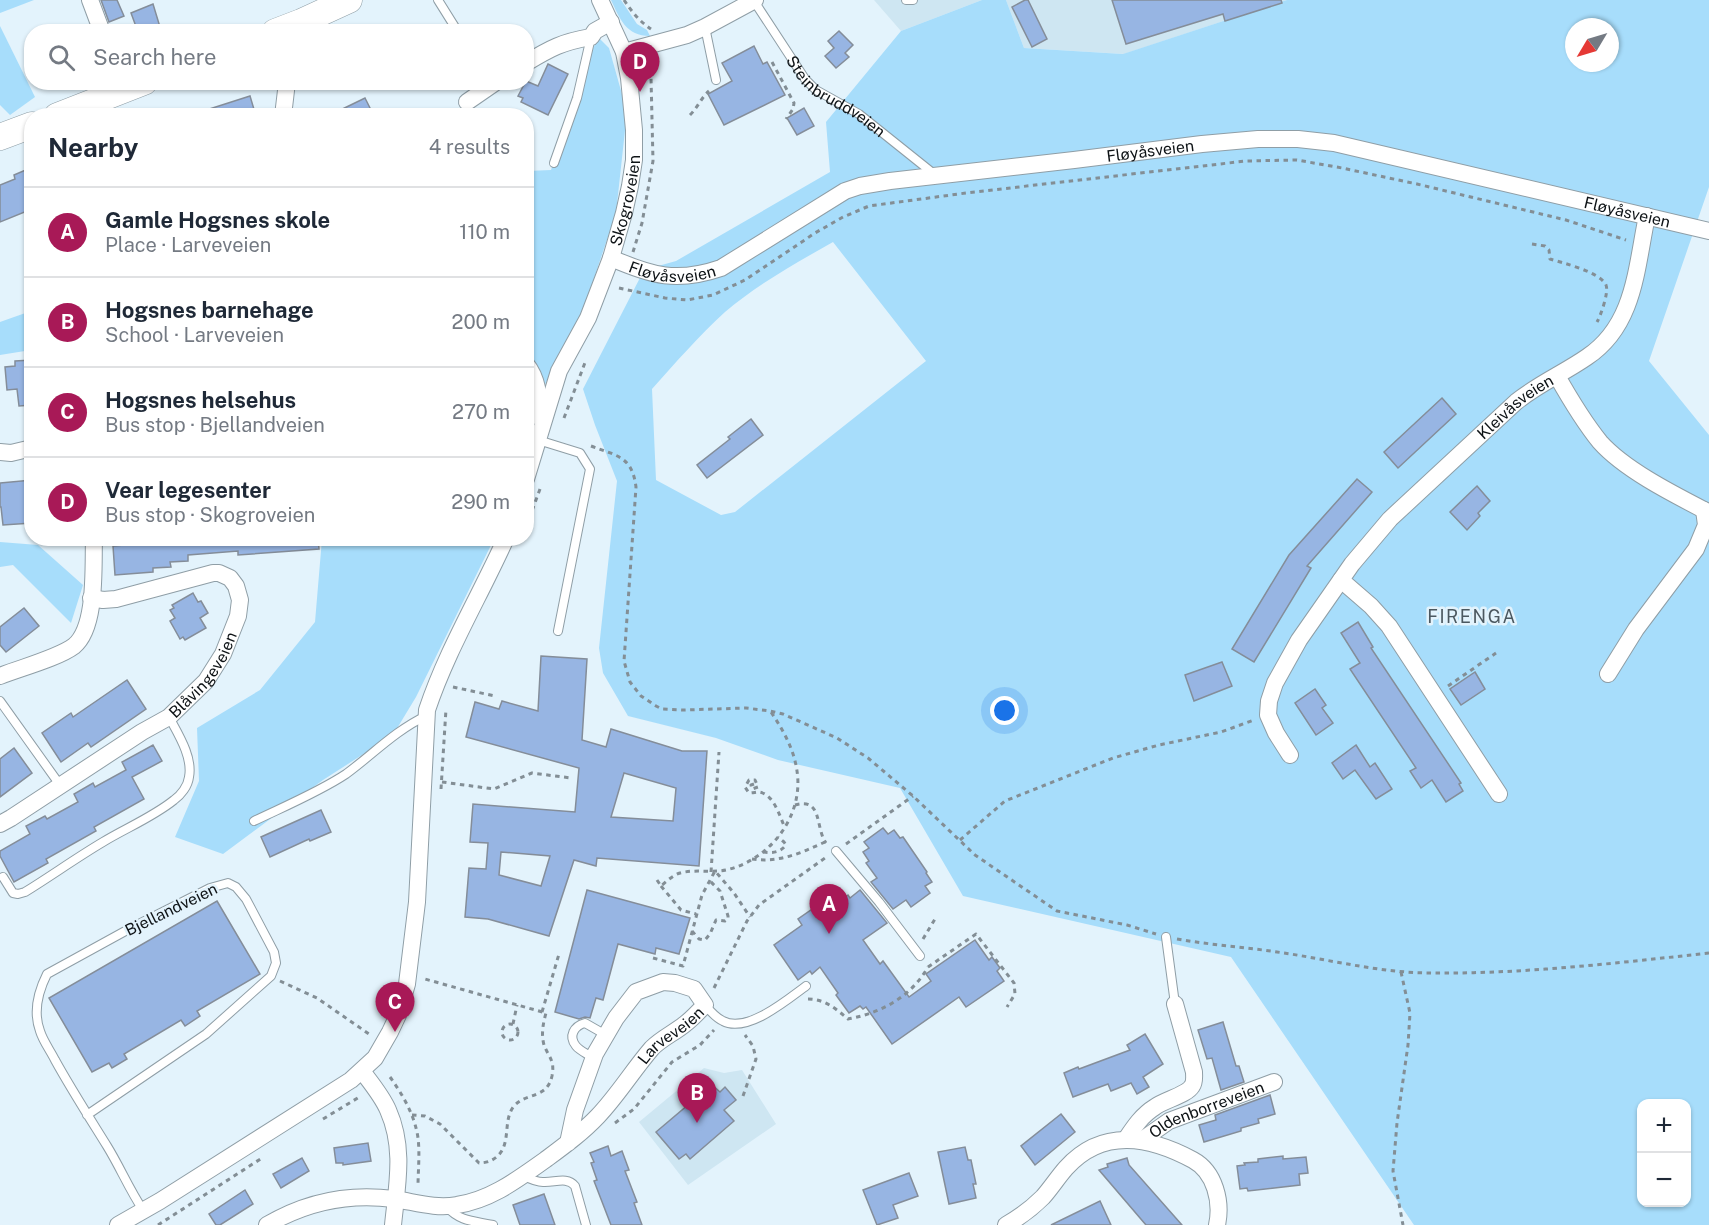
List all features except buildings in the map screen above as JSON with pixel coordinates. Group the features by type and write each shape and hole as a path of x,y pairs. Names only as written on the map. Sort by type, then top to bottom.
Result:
{"main road":[{"path":"295,24 349,0"},
{"path":"75,108 118,90"},
{"path":"0,138 24,128"}],"street":[{"path":"90,0 99,24"},
{"name":"Skogroveien","path":"540,434 559,371 588,318 610,258 624,213 634,160 634,130 624,52 600,0"},
{"name":"Steinbruddveien","path":"624,52 705,27 752,1"},
{"path":"534,58 554,46 591,37 611,22"},
{"path":"284,108 286,90"},
{"path":"467,102 484,90"},
{"name":"Fløyåsveien","path":"610,258 642,271 668,277 704,274 728,264 845,191 870,184 1258,139 1298,139 1334,143 1709,231"},
{"name":"Kleivåsveien","path":"1269,715 1269,701 1275,683 1299,640 1352,564 1390,519 1529,391 1600,348 1612,335 1622,320 1634,284 1647,216"},
{"path":"1557,376 1574,408 1601,443 1627,465 1682,499 1706,509 1706,525 1696,549 1636,630 1608,674"},
{"path":"534,382 539,394 540,434 534,453"},
{"path":"0,452 11,453 24,450"},
{"path":"0,675 62,652 80,640 90,615 94,546"},
{"path":"118,1225 160,1201 351,1080 375,1058 398,1015 407,984 417,902 427,710 438,678 503,546"},
{"name":"Blåvingeveien","path":"0,824 169,717 206,681 224,654 238,616 239,593 236,586 225,575 213,573 116,599 92,598"},
{"path":"1341,580 1371,606 1389,626 1499,794"},
{"path":"1269,715 1276,733 1290,755"},
{"name":"Larveveien","path":"267,1225 310,1204 335,1199 362,1197 396,1199 426,1206 447,1206 474,1202 492,1194 524,1175 568,1143 597,1117 653,1048 664,1037 686,1024 705,1005 694,989 663,982 636,992 616,1018 593,1058 575,1110 568,1143"},
{"name":"Oldenborreveien","path":"1134,1140 1140,1120 1149,1111 1185,1092 1194,1083 1194,1072 1175,1004"},
{"path":"362,1071 387,1107 397,1133 399,1150 393,1225"},
{"name":"Oldenborreveien","path":"1134,1140 1169,1121 1274,1082"},
{"name":"Oldenborreveien","path":"1006,1225 1025,1214 1043,1197 1065,1168 1075,1159 1097,1145 1134,1140 1170,1148 1204,1168 1215,1187 1219,1201 1217,1225"}],"lane":[{"path":"438,0 453,24"},
{"path":"906,0 914,0"},
{"name":"Steinbruddveien","path":"752,1 805,79 816,90 859,114 936,176"},
{"path":"705,27 717,83"},
{"path":"554,163 577,98 591,37"},
{"path":"540,434 580,453 590,469 558,631"},
{"path":"0,701 60,785"},
{"path":"254,821 343,775 400,731 426,716"},
{"path":"3,877 13,893 25,892 176,800 186,787 190,766 185,748 169,717"},
{"path":"834,852 879,902 918,953"},
{"name":"Bjellandveien","path":"143,1210 39,1030 36,1007 40,988 47,974 210,888 228,883 237,887 246,899 274,952 276,963 271,976"},
{"name":"Oldenborreveien","path":"1166,937 1175,1004"},
{"path":"87,1115 206,1034 271,976"},
{"path":"705,1005 722,1021 737,1024 767,1013 806,986"},
{"path":"593,1058 575,1045 572,1037 573,1030 585,1023 606,1035"},
{"path":"524,1175 536,1181 566,1180 572,1182 586,1225"},
{"name":"Larveveien","path":"447,1206 459,1218 493,1225"}],"path":[{"path":"772,62 794,103 786,119"},
{"path":"690,115 717,83"},
{"path":"619,288 664,298 687,300 713,295 745,280 843,217 869,206 1246,161 1297,160 1364,172 1566,220 1641,245"},
{"path":"1532,244 1545,246 1549,250 1550,259 1599,277 1605,284 1605,296 1599,321 1590,333 1600,348"},
{"path":"589,445 629,463 634,473 636,487 624,661 630,682 641,696 662,709 746,708 770,711 783,714 837,738 868,758 913,796 975,855 1057,911 1127,925 1166,937 1212,945 1276,952 1401,972 1431,974 1526,971 1709,953"},
{"path":"1434,695 1496,653"},
{"path":"448,693 456,677"},
{"path":"452,687 495,696"},
{"path":"441,794 447,703"},
{"path":"661,886 678,873 726,870 752,859 763,852 785,828 795,805 798,779 795,761 785,734 770,711"},
{"path":"960,840 1005,801 1113,758 1159,745 1221,732 1269,715"},
{"path":"654,958 682,966 702,895 710,881 713,871 719,752"},
{"path":"442,782 494,789 532,773 571,778"},
{"path":"754,784 751,785 752,789 758,787 755,780 749,780 745,787 746,790 749,793 759,792 773,802 785,828"},
{"path":"705,1005 750,917 759,905 913,796"},
{"path":"795,805 802,803 811,806 816,813 821,835 834,852"},
{"path":"763,852 771,853 784,848 786,845 778,837"},
{"path":"752,859 765,861 780,859 803,853 825,842"},
{"path":"713,871 734,893 750,917"},
{"path":"657,880 681,910 696,914"},
{"path":"692,931 699,939 705,940 710,934 714,921 728,919 722,895 710,881"},
{"path":"928,967 918,953 935,919"},
{"path":"789,998 815,999 830,1005 848,1019 862,1017 882,1010 915,987 928,967 976,934 1014,983 1015,994 1006,1007"},
{"path":"542,1012 559,954"},
{"path":"1401,972 1410,1013 1408,1045 1396,1123 1393,1171 1403,1225"},
{"path":"423,988 426,974"},
{"path":"271,976 291,988 317,998 384,1042"},
{"path":"412,1115 425,1116 440,1124 479,1164 493,1160 507,1141 509,1115 515,1105 543,1092 549,1085 553,1064 543,1037 546,1013 425,979"},
{"path":"513,1024 517,1005"},
{"path":"507,1024 513,1024 517,1027 517,1034 514,1038 508,1039 502,1030 507,1024"},
{"path":"737,1024 753,1046 756,1059 743,1096"},
{"path":"321,1121 375,1089"},
{"path":"158,1225 264,1157"}],"shaded area":[{"path":"0,0 34,0 0,13"},
{"path":"611,0 621,0 637,24 647,30 650,36 629,30"},
{"path":"874,0 982,0 901,31"},
{"path":"982,0 1006,0 1024,48 1123,54 1287,0 1709,0 1709,187 1649,361 1709,435 1709,1225 1414,1225 1231,957 963,896 900,788 778,760 716,738 628,716 603,673 599,648 617,481 583,389 644,270 676,261 830,172 826,122 901,31","holes":["833,242 926,361 735,512 721,515 656,480 652,389 725,312 764,283"]},
{"path":"1006,0 1287,0 1124,54 1024,48"},
{"path":"0,26 24,75 24,90 32,90 35,97 10,115 0,105"},
{"path":"599,38 609,48 627,112 616,213 583,311 534,405 534,171 551,170 589,55"},
{"path":"24,313 24,351 0,355 0,322"},
{"path":"0,542 39,546 83,585 71,623 13,565 0,567"},
{"path":"321,546 491,546 416,697 393,735 323,780 223,854 175,837 199,781 197,728 260,690 315,622"},
{"path":"704,1068 724,1073 742,1070 776,1124 688,1185 639,1122"}],"place":[{"name":"Vear legesenter","path":"640,92"},
{"name":"Gamle Hogsnes skole","path":"829,934"},
{"name":"Hogsnes helsehus","path":"395,1032"},
{"name":"Hogsnes barnehage","path":"697,1123"}],"district":[{"name":"FIRENGA","path":"1472,617"}]}
